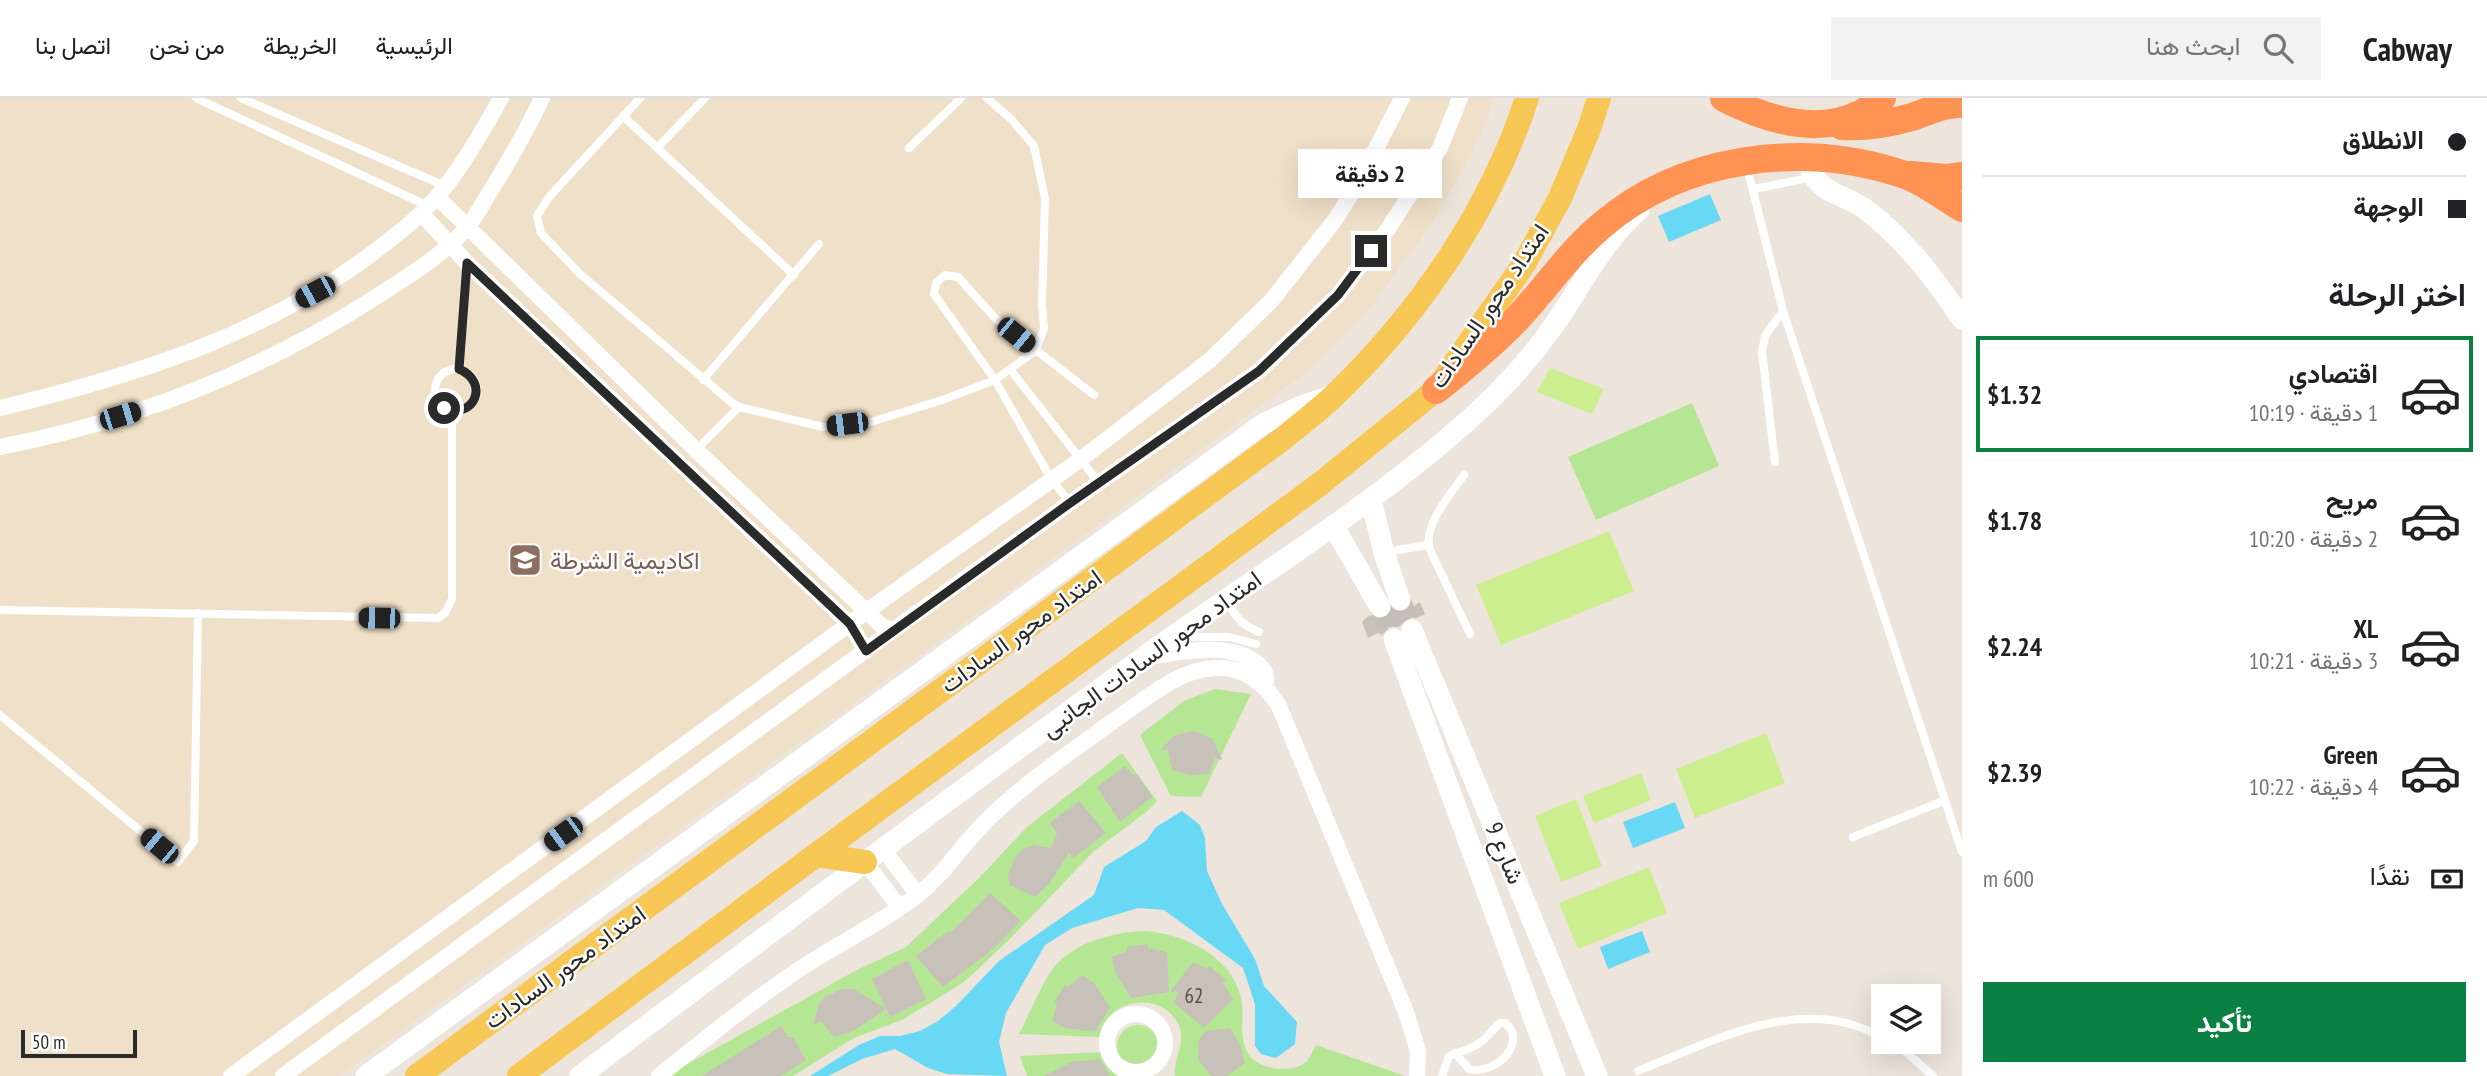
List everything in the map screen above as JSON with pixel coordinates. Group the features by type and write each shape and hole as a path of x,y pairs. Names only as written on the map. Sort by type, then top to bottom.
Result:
{"highway":[{"path":"1724,98 1780,121 1852,126 1880,124 1952,103 1962,104"},
{"path":"1823,125 1860,114 1882,98"},
{"path":"1436,390 1480,355 1517,319 1572,254 1602,225 1636,201 1673,181 1745,160 1784,157 1811,168 1838,160 1904,174 1947,178 1962,176"},
{"path":"1904,174 1962,208"}],"main road":[{"name":"امتداد محور السادات","path":"417,1076 1274,445 1336,395 1382,347 1423,295 1461,239 1494,179 1527,98"},
{"name":"امتداد محور السادات","path":"519,1076 1320,484 1436,390 1524,264 1560,198 1599,98"},
{"path":"816,855 874,855"}],"street":[{"path":"0,408 90,386 207,346 315,292 355,266 433,201 501,98"},
{"path":"0,447 54,436 164,403 214,384 309,338 396,285 451,244 467,228 525,135 542,98"},
{"path":"231,1076 867,611 1081,459 1209,362 1271,301 1335,220 1361,178 1402,98"},
{"path":"283,1076 892,631 1259,371 1338,295 1388,229 1440,148 1460,98"},
{"path":"1811,168 1827,190 1863,207 1881,222 1910,251 1962,319"},
{"name":"امتداد محور السادات الجانبى","path":"580,1076 874,855 1172,637 1371,500 1450,437 1519,369 1549,332 1612,239 1632,216 1673,181"},
{"path":"433,201 467,228 696,450 882,626 892,631"},
{"path":"433,201 451,244 467,263 850,624 866,651"},
{"path":"366,1076 1263,424 1299,407 1336,395"},
{"path":"1333,525 1390,604 1384,553 1371,500"},
{"name":"شارع 9","path":"1555,1076 1511,956 1403,635 1543,943 1594,1075"},
{"path":"1143,658 1204,650 1235,653 1252,660 1263,669 1267,680 1265,686"},
{"path":"659,1076 758,998 918,895 946,868 986,821 1068,754 1163,687 1196,672 1214,668 1241,673 1265,686 1279,706 1406,1012 1418,1051 1417,1076"},
{"path":"874,855 918,895"},
{"path":"874,855 900,908"},
{"path":"1511,956 1543,943"}],"lane":[{"path":"196,98 433,201"},
{"path":"241,98 433,201"},
{"path":"640,98 550,196 537,216 541,233 579,273 703,380 739,407 823,427 872,422 942,400 995,380 1035,351 1044,329 1041,304 1045,199 1034,146 1011,119 987,98"},
{"path":"657,148 705,98"},
{"path":"909,148 961,98"},
{"path":"624,116 794,275"},
{"path":"1745,160 1783,311 1962,852"},
{"path":"1754,189 1811,168"},
{"path":"703,380 818,244"},
{"path":"459,369 467,263"},
{"path":"1070,503 1051,479 995,380 934,294 936,283 944,275 958,277 996,319 1094,395"},
{"path":"1775,462 1762,352 1765,336 1783,311"},
{"path":"459,369 474,379 477,388 470,406 452,411 437,401 436,383 441,375 449,370 459,369"},
{"path":"1010,369 1099,483"},
{"path":"696,450 739,407"},
{"path":"0,610 438,618 445,613 452,598 452,411"},
{"path":"1464,474 1430,528 1428,545 1470,634"},
{"path":"1384,553 1428,545"},
{"path":"1228,598 1242,623 1259,632"},
{"path":"0,715 178,862 194,841 198,613"},
{"path":"1172,637 1229,637 1256,644"},
{"path":"1853,837 1943,801"},
{"path":"1638,1071 1752,1026 1783,1020 1816,1019 1847,1025 1871,1034"},
{"path":"1442,1076 1446,1060 1455,1053 1479,1044 1500,1023 1505,1023 1513,1032 1510,1047 1501,1062 1486,1071 1469,1069 1455,1053"},
{"path":"1908,1054 1933,1076"}],"shaded area":[{"name":"اكاديمية الشرطة","path":"0,98 1493,98 1489,115 1470,156 1431,225 1366,313 1312,368 339,1076 0,1076"}],"green space":[{"path":"1550,368 1604,389 1592,414 1537,392"},
{"path":"1692,403 1719,466 1596,520 1568,457"},
{"path":"1609,531 1634,591 1501,645 1476,585"},
{"path":"1215,689 1251,694 1201,797 1171,796 1140,735 1184,701"},
{"path":"1766,733 1785,783 1695,818 1676,769"},
{"path":"1122,753 1157,801 1093,852 1009,940 964,982 904,1019 854,1038 793,1076 666,1076 855,971 906,947 981,876 1027,827"},
{"path":"1641,773 1651,800 1594,823 1583,796"},
{"path":"1576,799 1602,866 1561,882 1535,816"},
{"path":"1649,867 1667,913 1578,949 1559,903"},
{"path":"1146,931 1177,937 1193,944 1220,962 1231,974 1242,1004 1244,1044 1255,1061 1269,1067 1292,1068 1307,1061 1316,1045 1405,1076 1175,1076 1181,1040 1180,1028 1162,1007 1150,1003 1124,1006 1112,1013 1099,1037 1019,1034 1043,985 1060,960 1095,940"},
{"path":"1138,1025 1153,1031 1159,1046 1153,1061 1138,1067 1123,1061 1117,1046 1123,1031"},
{"path":"1102,1052 1117,1076 1027,1076 1020,1056"}],"water":[{"path":"1710,194 1721,220 1669,242 1658,216"},
{"path":"1675,802 1685,828 1633,848 1623,822"},
{"path":"1182,811 1200,825 1205,838 1207,871 1222,904 1255,959 1264,986 1297,1022 1295,1044 1276,1058 1261,1054 1255,1046 1255,1004 1243,968 1164,910 1138,908 1072,928 1045,945 1006,1013 999,1042 1007,1076 947,1074 928,1068 895,1049 862,1059 828,1076 810,1076 859,1045 880,1036 900,1036 920,1031 938,1021 999,961 1094,895 1104,867 1146,841 1156,827"},
{"path":"1642,931 1650,952 1608,969 1600,947"}],"building":[{"path":"1420,602 1425,614 1408,618 1399,627 1390,627 1382,635 1378,633 1368,638 1362,622 1370,615 1381,620 1387,618 1392,610 1404,613"},
{"path":"1194,731 1213,739 1222,760 1215,758 1209,774 1190,775 1172,770 1168,750 1160,750 1175,735"},
{"path":"1125,766 1133,775 1138,775 1152,797 1120,822 1097,787"},
{"path":"1079,801 1106,833 1073,858 1069,853 1049,884 1035,897 1010,885 1008,874 1016,856 1033,845 1051,848 1057,833 1050,823"},
{"path":"990,893 1021,921 992,950 943,987 916,956 948,931 950,933"},
{"path":"1148,944 1148,948 1167,952 1169,992 1131,998 1115,972 1112,957 1127,951 1127,947"},
{"path":"908,960 926,999 890,1017 872,979"},
{"path":"1193,962 1207,969 1209,966 1226,980 1223,983 1233,999 1204,1028 1174,1003 1178,991 1170,992"},
{"path":"1082,975 1094,983 1110,1007 1095,1032 1065,1028 1052,1021 1057,1005 1054,1003 1059,994 1065,985 1068,987"},
{"path":"842,989 854,989 886,1009 853,1031 834,1037 821,1021 813,1025 819,1004 825,997"},
{"path":"781,1026 788,1037 793,1037 806,1060 781,1076 702,1076"},
{"path":"1230,1028 1240,1045 1245,1063 1227,1076 1211,1076 1199,1061 1198,1042 1205,1031"},
{"path":"1100,1059 1110,1076 1044,1076 1071,1062"}],"tunnel":[{"path":"1400,600 1412,630"},
{"path":"1380,607 1394,639"}],"place":[{"name":"اكاديمية الشرطة","path":"525,560"}],"route":[{"path":"444,408 452,411 470,406 477,388 474,379 459,369 467,263 850,624 866,651 1070,503 1259,371 1338,295 1371,251"}]}
